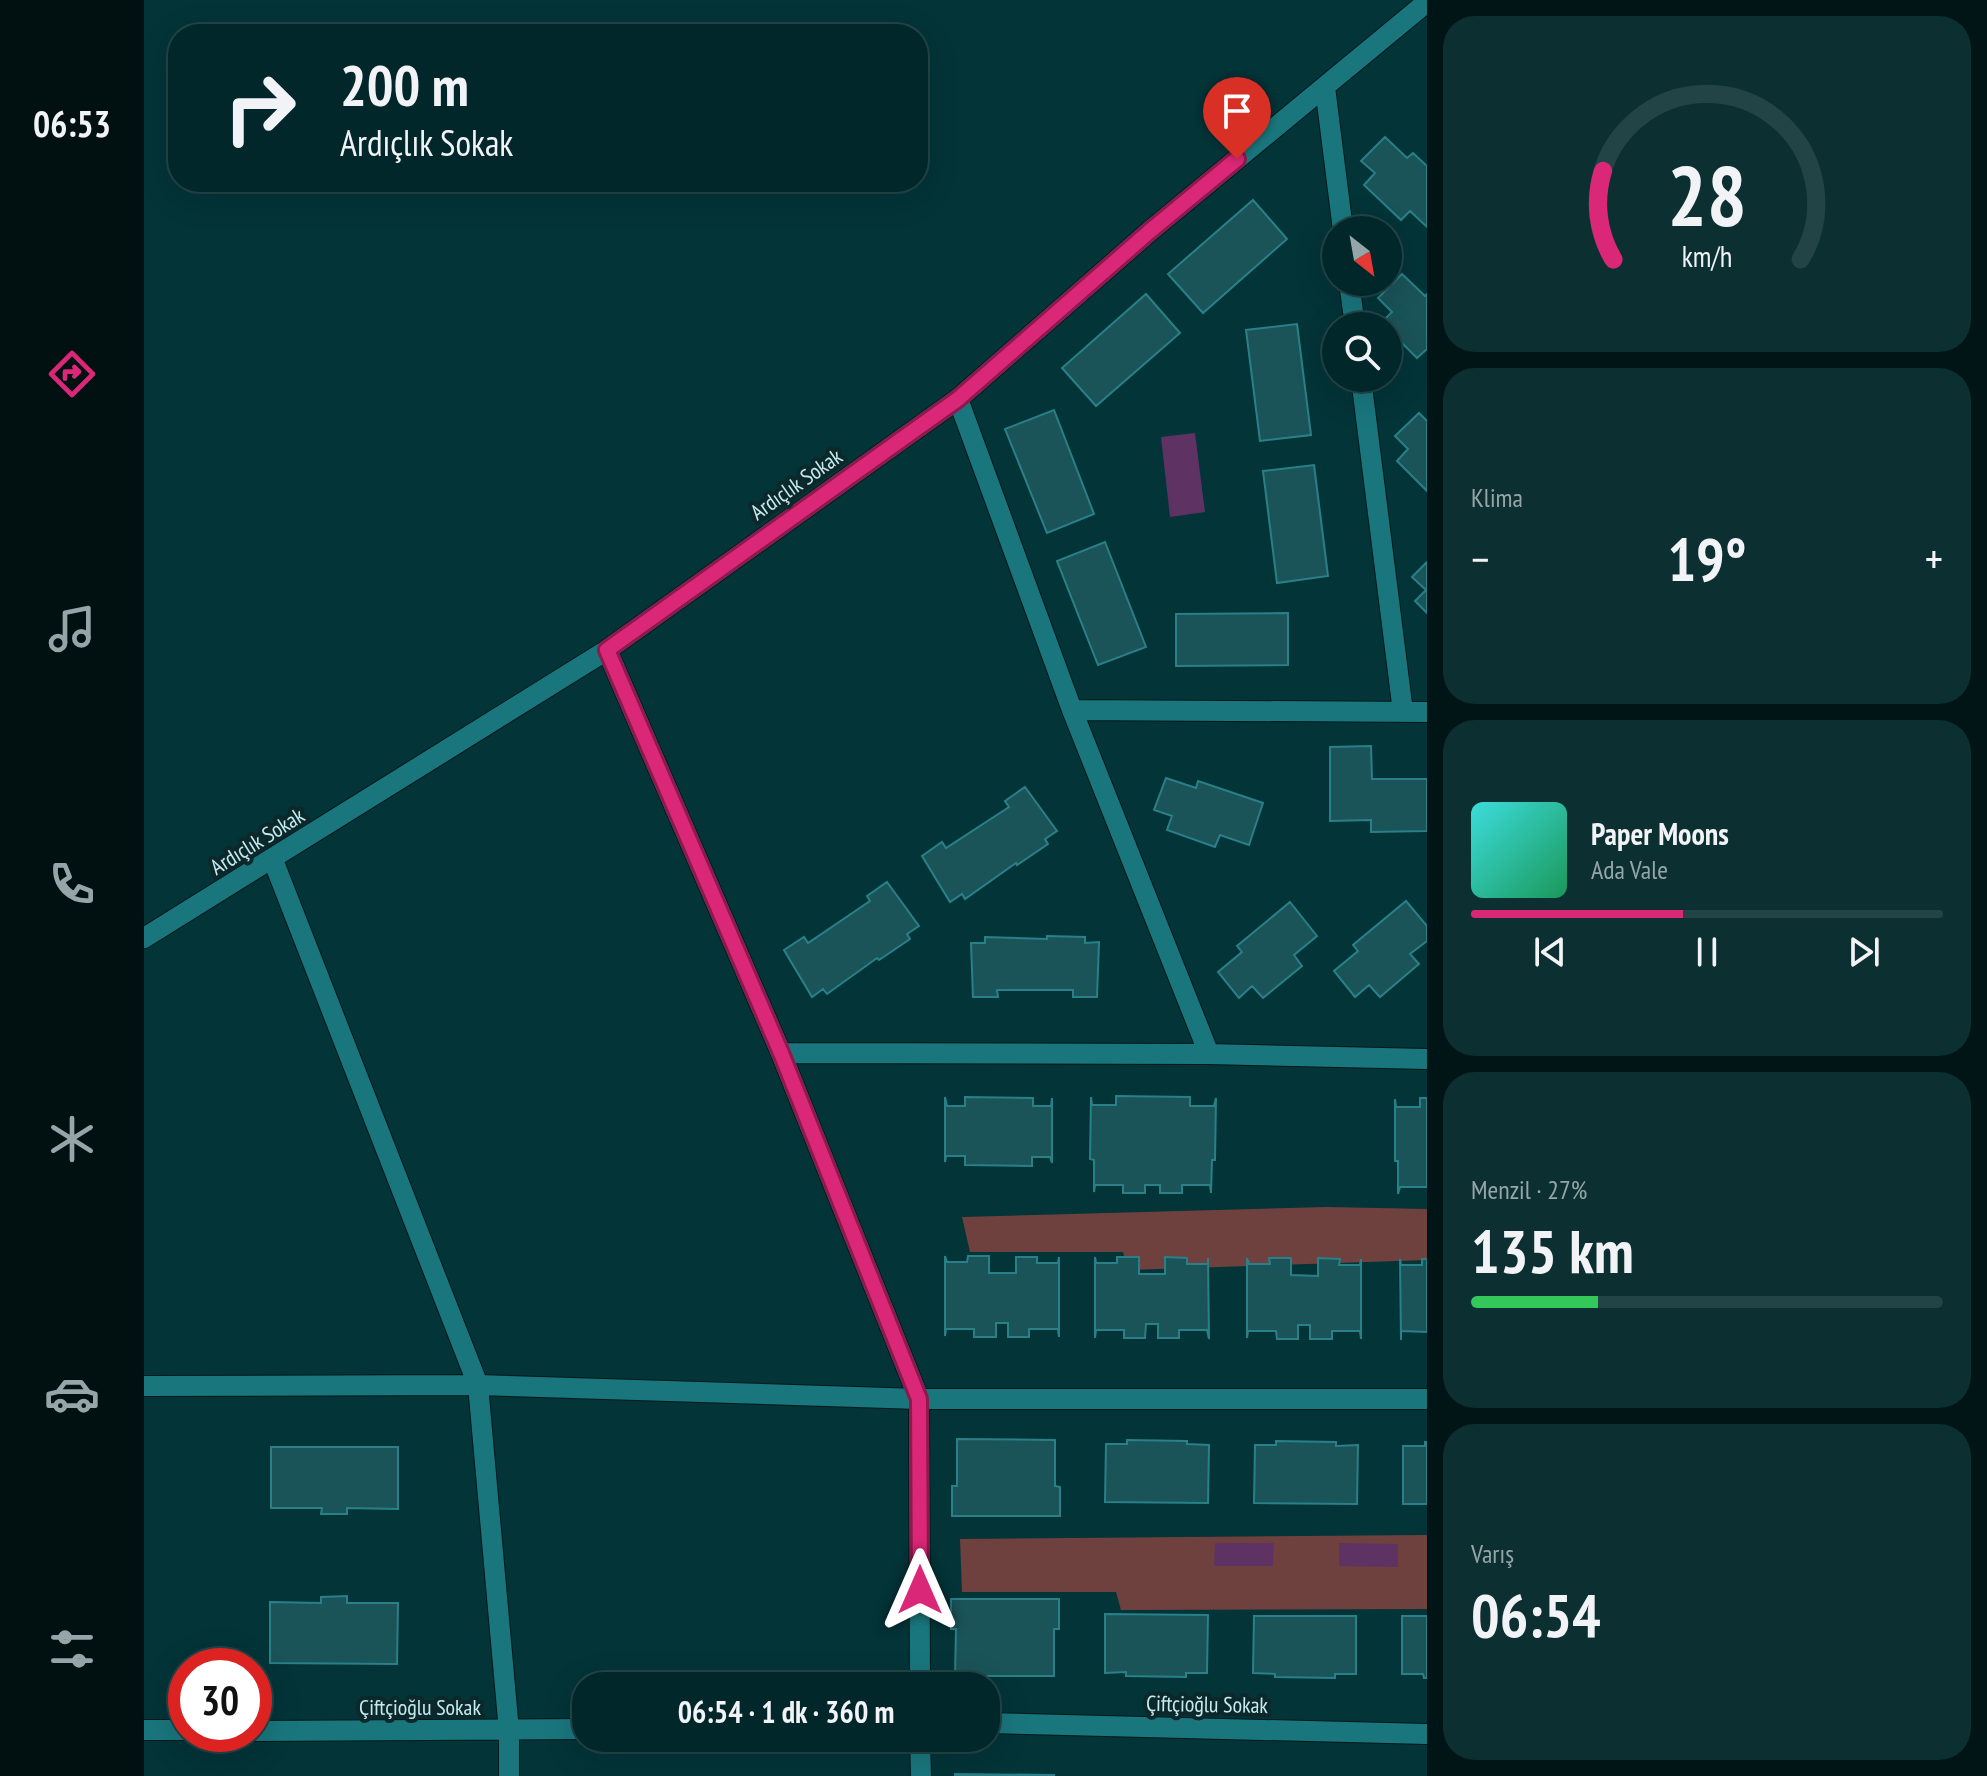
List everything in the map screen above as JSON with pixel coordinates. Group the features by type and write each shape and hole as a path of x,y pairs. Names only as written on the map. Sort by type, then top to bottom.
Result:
{"street":[{"name":"Ardıçlık Sokak","path":"144,938 607,650 958,399 1150,231 1427,2"},
{"path":"1325,87 1341,216"},
{"path":"1363,392 1403,712"},
{"path":"958,399 1072,710 1209,1054"},
{"path":"607,650 781,1053 919,1399 920,1672"},
{"path":"1072,710 1427,712"},
{"path":"273,860 478,1385 509,1731 509,1776"},
{"path":"781,1053 1209,1054 1427,1059"},
{"path":"144,1386 478,1385 919,1399 1427,1399"},
{"name":"Çiftçioğlu Sokak","path":"1000,1723 1427,1734"},
{"name":"Çiftçioğlu Sokak","path":"272,1731 572,1729"},
{"path":"144,1730 168,1730"},
{"path":"920,1752 921,1776"}],"shaded area":[{"path":"1195,433 1205,512 1170,517 1161,437"},
{"path":"1327,1207 1427,1209 1427,1260 1128,1270 1123,1252 970,1252 962,1217"},
{"path":"1427,1535 1427,1609 1121,1610 1116,1592 962,1592 960,1539"},
{"path":"1215,1543 1274,1543 1273,1566 1214,1566"},
{"path":"1339,1543 1398,1544 1398,1567 1339,1566"}],"building":[{"path":"1385,137 1407,158 1413,153 1427,166 1427,227 1410,211 1402,219 1402,216 1397,216 1364,185 1375,173 1361,161"},
{"path":"1253,200 1287,239 1203,313 1168,274"},
{"path":"1402,274 1425,296 1427,294 1427,349 1417,358 1402,343 1402,312 1392,312 1378,298 1402,296"},
{"path":"1146,294 1180,333 1096,406 1062,368"},
{"path":"1297,324 1311,435 1260,441 1246,330"},
{"path":"1054,410 1094,514 1047,533 1005,429"},
{"path":"1419,413 1427,421 1427,491 1397,461 1408,449 1395,436"},
{"path":"1314,465 1328,576 1277,583 1263,471"},
{"path":"1105,542 1146,647 1098,665 1057,561"},
{"path":"1427,562 1427,613 1415,601 1426,590 1412,577"},
{"path":"1288,613 1288,665 1176,666 1176,614"},
{"path":"1371,746 1372,779 1427,779 1427,831 1371,832 1371,820 1330,821 1330,747"},
{"path":"1166,778 1196,788 1198,781 1263,803 1249,845 1220,835 1215,847 1167,830 1172,816 1154,810"},
{"path":"1025,787 1057,831 1045,839 1048,844 1017,865 965,899 962,894 950,902 922,856 942,842 946,848 1009,807 1005,801"},
{"path":"887,882 919,926 907,934 910,939 879,960 877,958 827,994 823,989 812,997 784,950 804,937 808,943 870,901 867,896"},
{"path":"1406,901 1427,926 1427,941 1410,954 1419,964 1380,997 1369,985 1355,997 1334,971 1358,951 1353,945"},
{"path":"1290,902 1317,936 1294,955 1302,966 1263,998 1252,986 1239,998 1218,972 1242,952 1237,946"},
{"path":"1047,936 1085,937 1085,943 1099,942 1097,997 1073,997 1073,990 997,990 998,997 973,997 971,943 985,943 985,937 1047,939"},
{"path":"1116,1096 1190,1097 1190,1106 1214,1106 1216,1098 1211,1193 1210,1185 1182,1185 1182,1193 1160,1193 1160,1185 1145,1185 1145,1193 1123,1193 1123,1185 1095,1185 1094,1192 1094,1160 1090,1159 1091,1097 1092,1105 1116,1105"},
{"path":"945,1097 947,1106 965,1106 965,1097 1033,1098 1033,1106 1051,1106 1052,1098 1052,1163 1050,1157 1032,1157 1032,1166 965,1165 965,1156 946,1156 945,1162"},
{"path":"1420,1098 1427,1098 1427,1187 1400,1187 1398,1194 1395,1099 1396,1107 1420,1107"},
{"path":"945,1256 947,1262 967,1262 968,1256 989,1256 989,1273 1016,1273 1016,1257 1037,1257 1037,1263 1058,1263 1059,1257 1059,1337 1058,1329 1029,1329 1029,1337 1008,1337 1008,1323 996,1323 996,1337 974,1337 974,1329 946,1329 945,1336"},
{"path":"1095,1257 1096,1263 1117,1263 1117,1257 1139,1257 1139,1274 1165,1274 1165,1257 1187,1258 1187,1264 1208,1264 1208,1258 1209,1339 1207,1330 1179,1330 1179,1338 1158,1338 1158,1324 1146,1324 1145,1338 1124,1338 1124,1330 1096,1330 1095,1338"},
{"path":"1247,1258 1249,1264 1270,1264 1269,1258 1291,1258 1291,1275 1318,1276 1318,1258 1340,1259 1339,1265 1360,1265 1361,1259 1361,1339 1360,1331 1332,1331 1332,1339 1310,1339 1310,1325 1298,1325 1298,1339 1277,1339 1276,1331 1248,1331 1247,1338"},
{"path":"1400,1259 1401,1265 1422,1265 1422,1259 1427,1259 1427,1332 1401,1331 1401,1340"},
{"path":"957,1439 1055,1440 1055,1486 1060,1487 1060,1516 952,1516 952,1486 957,1486"},
{"path":"1127,1440 1187,1441 1187,1444 1209,1445 1208,1503 1105,1502 1106,1444 1127,1444"},
{"path":"1276,1441 1358,1445 1357,1504 1254,1503 1255,1445 1276,1445"},
{"path":"1425,1442 1427,1504 1403,1504 1403,1446 1425,1446"},
{"path":"271,1447 398,1447 398,1509 347,1508 347,1514 321,1514 322,1508 271,1508"},
{"path":"347,1596 347,1603 398,1603 397,1664 272,1663 270,1602 321,1603 321,1597"},
{"path":"951,1599 1059,1599 1059,1629 1054,1629 1054,1676 955,1672 956,1629 951,1629"},
{"path":"1105,1614 1208,1615 1207,1673 1186,1673 1186,1677 1105,1673"},
{"path":"1254,1616 1356,1616 1356,1674 1335,1674 1335,1678 1275,1677 1275,1674 1253,1673"},
{"path":"1402,1616 1427,1616 1427,1678 1423,1674 1402,1674"},
{"path":"1054,1775 1054,1776 955,1776"}],"route":[{"path":"920,1590 919,1399 781,1053 607,650 958,399 1237,159"}]}
